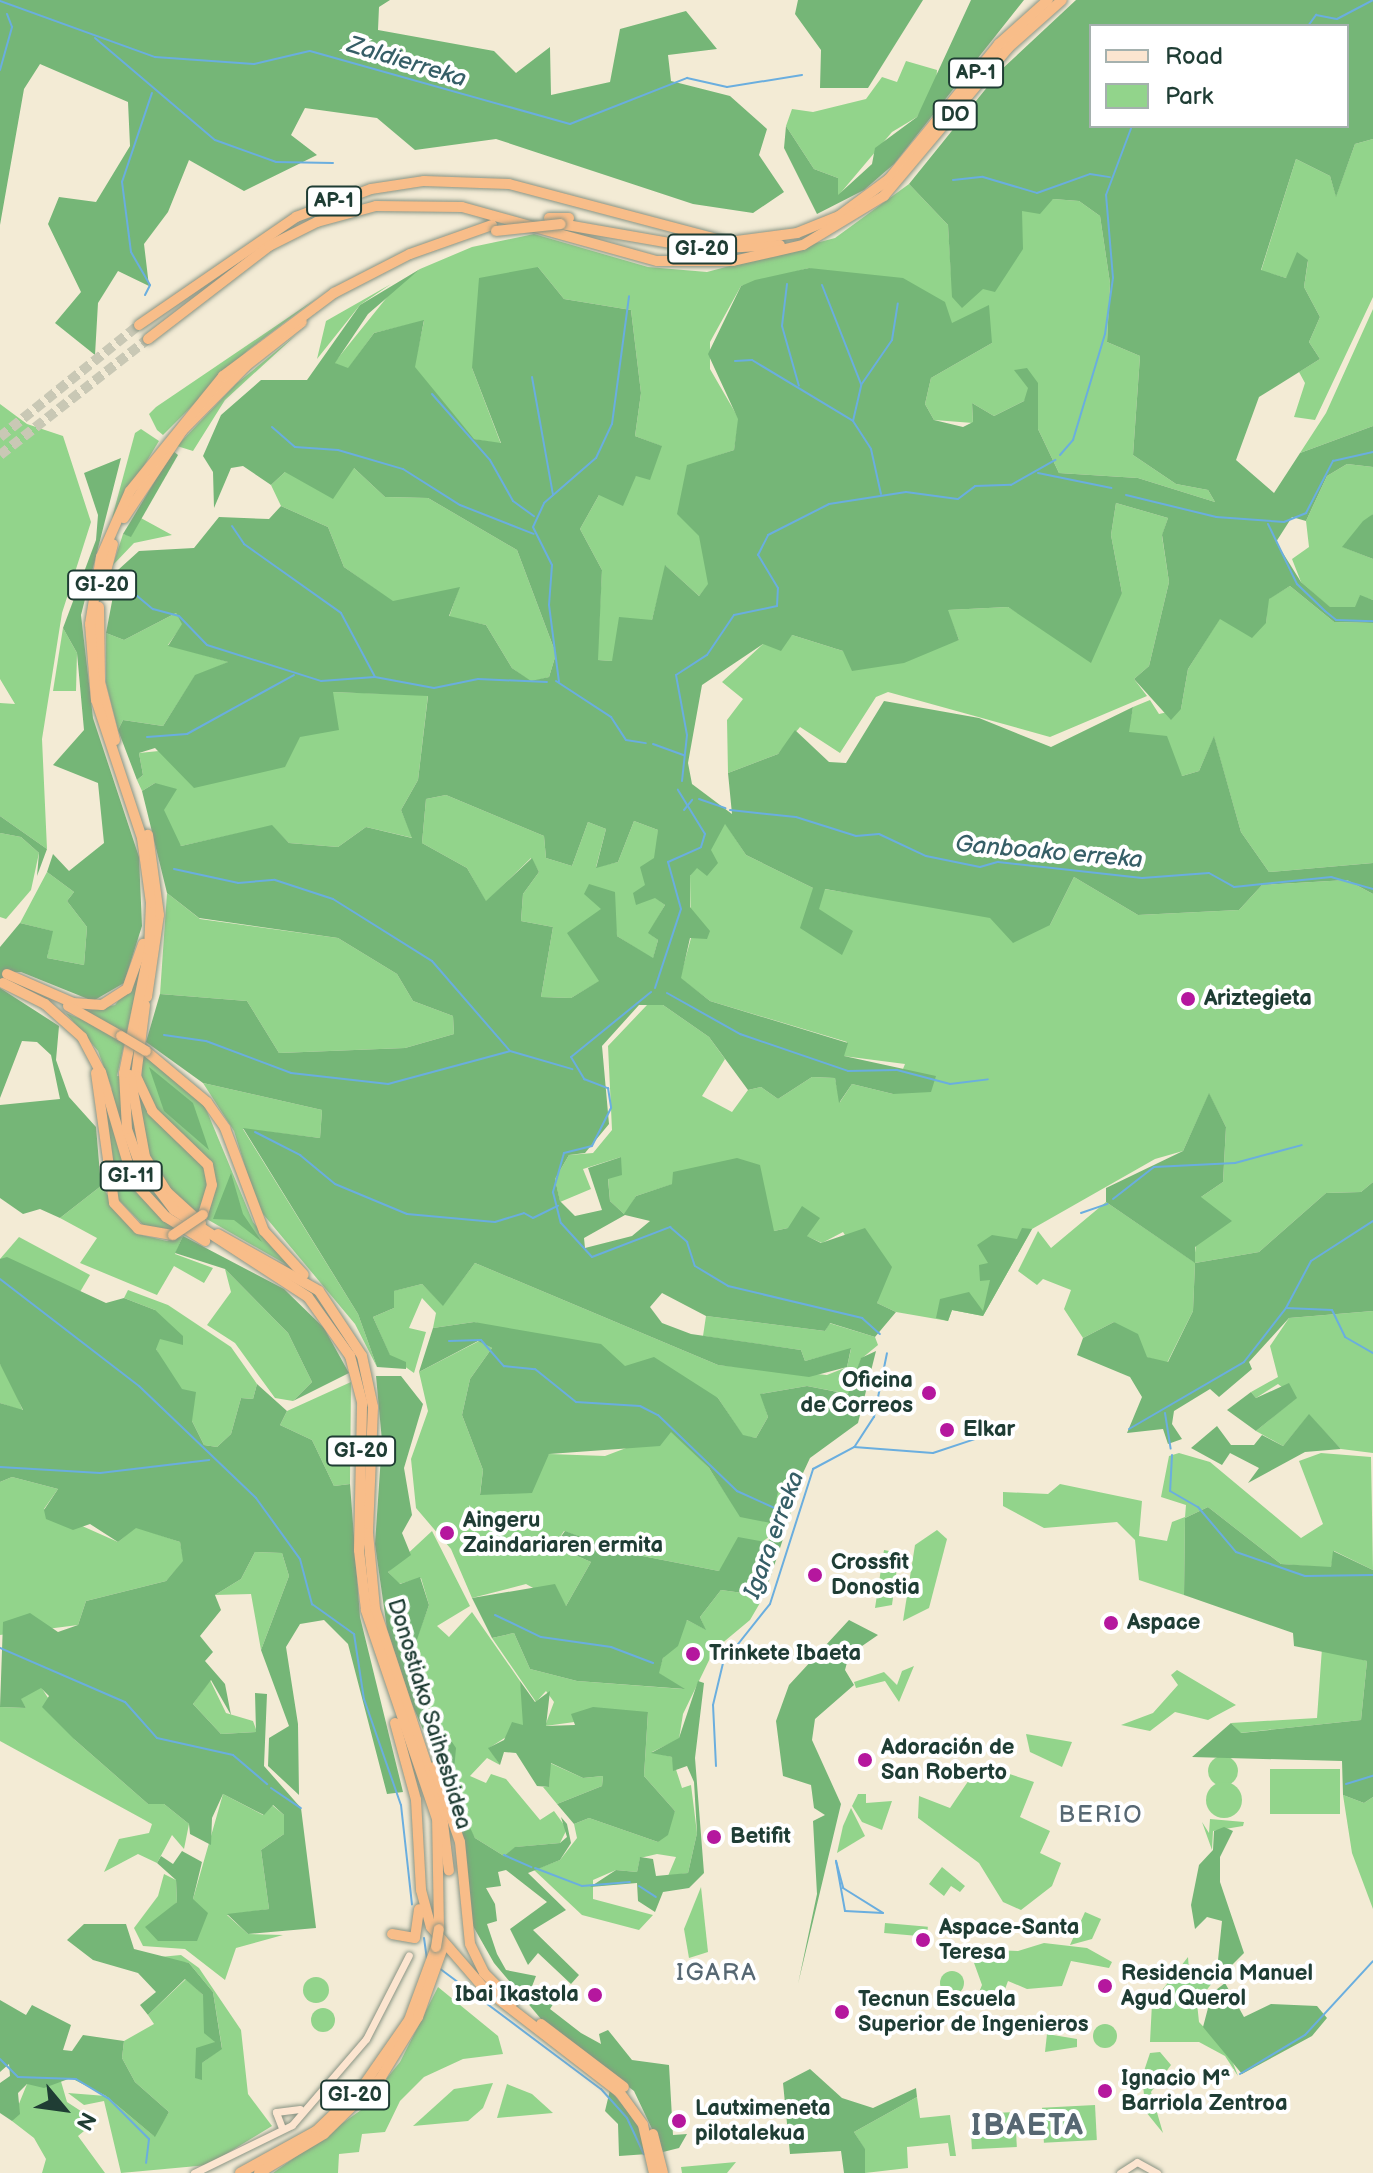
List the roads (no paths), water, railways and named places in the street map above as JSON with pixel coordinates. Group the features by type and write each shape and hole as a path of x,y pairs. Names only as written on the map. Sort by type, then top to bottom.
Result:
{"highway":[{"name":"AP-1","path":"139,325 296,217 371,189 424,181 509,184 729,242 797,233 867,199 914,154 999,44 1048,0"},
{"name":"DO","path":"842,225 912,169 1008,48 1062,0"},
{"name":"AP-1","path":"148,339 239,266 317,222 420,204 502,216 624,255 691,263 780,252 842,225"},
{"name":"Donostiako Saihesbidea","path":"442,1931 437,1819 382,1671 360,1569 358,1378 316,1304 174,1210 131,1143 124,1073 149,950 151,903 142,838 101,720 91,662 97,576 119,512 175,428 273,335 390,263 494,228 549,218 729,242"},
{"name":"Donostiako Saihesbidea","path":"259,2173 324,2134 363,2098 401,2049 439,1949 445,1822 406,1711 371,1579 368,1375 349,1329 319,1291 206,1227 155,1176 130,1095 158,930 156,871 103,700 97,646 104,577 125,514 182,431 276,342 381,275 494,228 561,224 735,251 842,225"},
{"path":"35,988 82,1006 117,999 136,973 151,903"},
{"name":"GI-11","path":"264,1268 192,1235 149,1202 121,1156 95,1056 72,1025 5,979 35,988 146,1051 207,1102 225,1128 264,1231 319,1291"},
{"path":"72,1025 98,1077 114,1203 138,1229 173,1235 203,1215 212,1185 208,1165 152,1111 136,1076 145,1005"},
{"path":"382,1671 414,1790 428,1919 451,1957 620,2093 651,2136"},
{"path":"406,1711 452,1813 476,1960 504,1995 627,2091 651,2136 659,2173"},
{"path":"392,1934 411,1940 421,1927 419,1851"},
{"name":"Donostiako Saihesbidea","path":"240,2173 316,2131 363,2086 397,2042 430,1979"}],"main road":[{"path":"194,2173 294,2120 300,2109 366,2039 409,1955"},
{"path":"278,2126 278,2110 300,2109"},
{"path":"289,2110 294,2120"},
{"path":"1120,2173 1137,2162 1153,2172"}],"waterway":[{"path":"1309,24 1316,15 1337,19 1373,0"},
{"name":"Zaldierreka","path":"0,1 155,57 254,64 310,51 570,124 687,78 727,87 802,75"},
{"path":"0,70 12,27 7,14"},
{"path":"95,38 215,140 276,162 333,163"},
{"path":"145,295 150,285 131,252 122,182 152,93"},
{"path":"1060,455 1073,440 1105,334 1113,278 1106,195 1131,128"},
{"path":"953,180 983,177 1037,193 1090,174 1110,177"},
{"path":"787,284 782,326 799,386"},
{"path":"822,285 861,384"},
{"path":"559,682 549,605 552,565 533,527 544,503 596,458 612,424 629,296"},
{"path":"853,421 861,385 892,340 898,303"},
{"path":"735,361 752,360 853,421 871,449 881,494"},
{"path":"532,377 553,495"},
{"path":"432,394 490,460 513,501 534,516"},
{"path":"272,427 295,447 338,450 403,469 460,505 534,534"},
{"path":"1126,495 1216,517 1284,522 1306,513 1333,461 1373,452"},
{"path":"682,781 687,735 676,675 707,655 734,615 777,606 778,588 758,555 768,535 829,504 906,492 958,499 975,486 1011,485 1055,460"},
{"path":"1038,473 1111,488"},
{"path":"1268,524 1297,584 1325,611 1336,620 1373,621"},
{"path":"232,526 244,544 341,613 375,677"},
{"path":"130,590 153,609 179,616 207,645 321,681 375,677 434,688 478,679 547,682"},
{"path":"147,737 187,734 294,675"},
{"path":"556,681 611,717 626,740 646,743"},
{"path":"653,744 684,755"},
{"path":"655,988 681,909 668,862 701,847 705,834 678,790"},
{"path":"699,799 725,808"},
{"path":"684,810 692,800"},
{"name":"Ganboako erreka","path":"730,810 796,817 856,836 879,834 926,856 980,867 998,862 1142,878 1209,873 1234,887 1331,877 1373,889"},
{"path":"174,869 238,883 275,880 333,899 432,961 510,1051 572,1069"},
{"path":"651,992 571,1057 584,1079 608,1088 611,1108 592,1146 564,1153 553,1192 561,1223 592,1257 670,1227 687,1242 695,1266 728,1286 862,1318 880,1334"},
{"path":"667,993 740,1034 848,1071 897,1070 950,1084 988,1079"},
{"path":"164,1035 206,1041 291,1073 388,1084 510,1051"},
{"path":"255,1132 300,1155 335,1184 407,1214 495,1222 524,1213 533,1218 558,1206"},
{"path":"1113,1199 1154,1167 1235,1163 1302,1145"},
{"path":"1081,1213 1107,1204"},
{"name":"Igara erreka","path":"1129,1429 1244,1362 1286,1308 1311,1261 1373,1221"},
{"path":"0,1279 139,1386 256,1498 300,1559 312,1604 354,1634 364,1699 401,1805 412,1904"},
{"path":"1286,1308 1332,1310 1345,1337 1373,1353"},
{"path":"449,1341 481,1340 504,1366 535,1369 576,1402 640,1406 658,1415 737,1491 790,1515"},
{"path":"855,1446 874,1417 887,1353"},
{"path":"1165,1413 1171,1449"},
{"name":"Igara erreka","path":"716,1766 713,1705 723,1663 770,1604 813,1469 854,1447 933,1453 975,1439"},
{"path":"1172,1455 1170,1491 1198,1507 1236,1552 1305,1576 1373,1575"},
{"path":"0,1467 100,1473 209,1460"},
{"path":"495,1615 541,1637 611,1647 653,1663"},
{"path":"0,1648 125,1702 157,1738 233,1755 267,1784"},
{"path":"1346,1784 1373,1776"},
{"path":"271,1788 301,1808"},
{"path":"504,1855 531,1867"},
{"path":"836,1861 843,1888 883,1913 845,1911 836,1861"},
{"path":"535,1868 582,1886 630,1882"},
{"path":"639,1886 656,1897"},
{"path":"424,1938 427,1959"},
{"path":"1240,2074 1305,2035 1373,1961"},
{"path":"439,1968 601,2089 627,2118 644,2154"},
{"path":"0,2059 18,2077 76,2079 108,2098 149,2139 146,2163"}],"tunnel":[{"path":"0,437 139,325"},
{"path":"0,455 148,339"}],"place":[{"name":"Ariztegieta","path":"1188,999"},
{"name":"Oficina de Correos","path":"929,1393"},
{"name":"Elkar","path":"947,1430"},
{"name":"Aingeru Zaindariaren ermita","path":"447,1533"},
{"name":"Crossfit Donostia","path":"815,1575"},
{"name":"Aspace","path":"1111,1623"},
{"name":"Trinkete Ibaeta","path":"693,1654"},
{"name":"Adoración de San Roberto","path":"865,1760"},
{"name":"Betifit","path":"714,1837"},
{"name":"Aspace-Santa Teresa","path":"923,1940"},
{"name":"Residencia Manuel Agud Querol","path":"1105,1986"},
{"name":"Ibai Ikastola","path":"595,1995"},
{"name":"Tecnun Escuela Superior de Ingenieros","path":"842,2012"},
{"name":"Ignacio Mª Barriola Zentroa","path":"1105,2091"},
{"name":"Lautximeneta pilotalekua","path":"679,2121"}],"district":[{"name":"BERIO","path":"1101,1815"},
{"name":"IGARA","path":"717,1973"},
{"name":"IBAETA","path":"1028,2126"}]}
